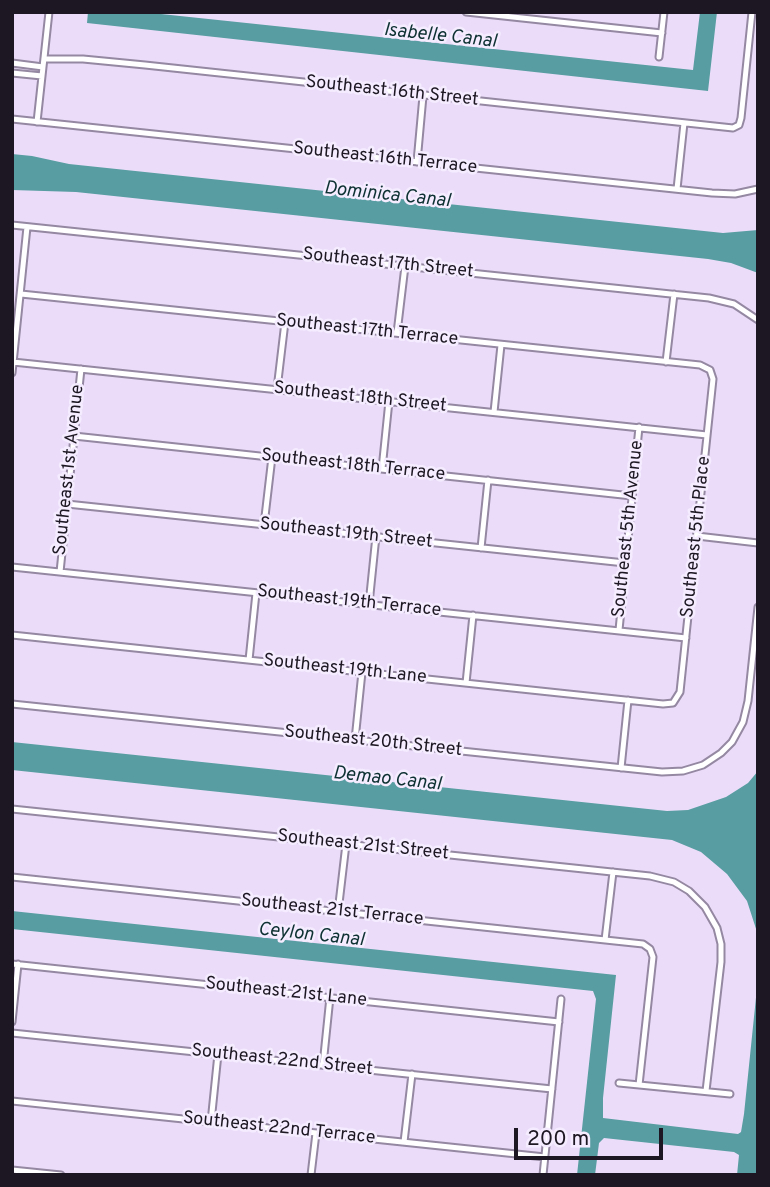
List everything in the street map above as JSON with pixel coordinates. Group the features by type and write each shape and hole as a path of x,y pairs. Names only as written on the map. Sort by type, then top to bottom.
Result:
{"street":[{"path":"37,122 49,12"},
{"path":"466,12 662,33"},
{"path":"659,57 664,12"},
{"name":"Southeast 16th Street","path":"44,59 83,59 133,64 733,128 739,125 752,12"},
{"path":"12,63 43,67"},
{"path":"12,73 42,76"},
{"path":"417,162 423,96"},
{"name":"Southeast 16th Terrace","path":"12,119 677,189 730,194 758,190"},
{"path":"677,189 684,123"},
{"name":"Southeast 17th Street","path":"12,225 722,300 741,307 758,320"},
{"path":"12,373 27,226"},
{"path":"397,333 405,266"},
{"name":"Southeast 17th Terrace","path":"21,294 704,366 712,372"},
{"path":"666,362 674,294"},
{"path":"277,389 285,322"},
{"path":"494,412 501,345"},
{"name":"Southeast 18th Street","path":"13,362 707,435"},
{"name":"Southeast 1st Avenue","path":"60,572 81,369"},
{"name":"Southeast 5th Place","path":"676,701 680,694 712,372"},
{"path":"382,469 389,401"},
{"name":"Southeast 5th Avenue","path":"619,631 639,427"},
{"name":"Southeast 18th Terrace","path":"74,436 632,496"},
{"path":"264,525 272,457"},
{"path":"481,548 488,480"},
{"name":"Southeast 19th Street","path":"67,504 625,563"},
{"path":"697,536 758,543"},
{"path":"369,604 376,537"},
{"name":"Southeast 19th Terrace","path":"12,567 686,638"},
{"path":"249,660 257,593"},
{"name":"Southeast 20th Street","path":"12,704 621,768 683,771 710,761 727,748 740,728 747,709 758,607"},
{"path":"466,683 473,615"},
{"name":"Southeast 19th Lane","path":"12,635 666,704 676,701"},
{"path":"355,740 362,672"},
{"path":"621,768 628,700"},
{"name":"Southeast 21st Street","path":"12,809 666,879 689,891 705,907 718,931 721,953 706,1091"},
{"path":"338,912 346,844"},
{"path":"605,940 613,872"},
{"name":"Southeast 21st Terrace","path":"12,877 640,943 650,949 653,957 639,1085"},
{"path":"12,1022 15,964"},
{"name":"Southeast 21st Lane","path":"15,964 559,1022"},
{"path":"323,1065 330,997"},
{"path":"543,1175 561,999"},
{"name":"Southeast 22nd Street","path":"12,1032 552,1089"},
{"path":"211,1122 218,1054"},
{"path":"404,1142 412,1074"},
{"path":"620,1083 730,1094"},
{"name":"Southeast 22nd Terrace","path":"12,1101 545,1157"},
{"path":"311,1175 316,1133"},
{"path":"12,1170 61,1175"}],"shaded area":[{"path":"88,12 142,12 693,70 700,12 717,12 708,91 87,23"},
{"path":"12,154 69,164 723,233 758,230 758,273 731,263 708,259 76,192 12,190"},
{"path":"12,742 667,811 688,810 726,797 748,783 758,771 758,935 747,901 727,874 701,852 672,840 12,770"},
{"path":"12,911 616,975 603,1118 738,1134 741,1132 744,1114 758,978 758,1175 737,1175 739,1155 734,1152 604,1138 599,1143 595,1175 577,1175 596,999 593,991 12,929"}],"water label":[{"name":"Isabelle Canal","path":"440,37"},
{"name":"Dominica Canal","path":"387,196"},
{"name":"Demao Canal","path":"387,780"},
{"name":"Ceylon Canal","path":"311,936"}]}
